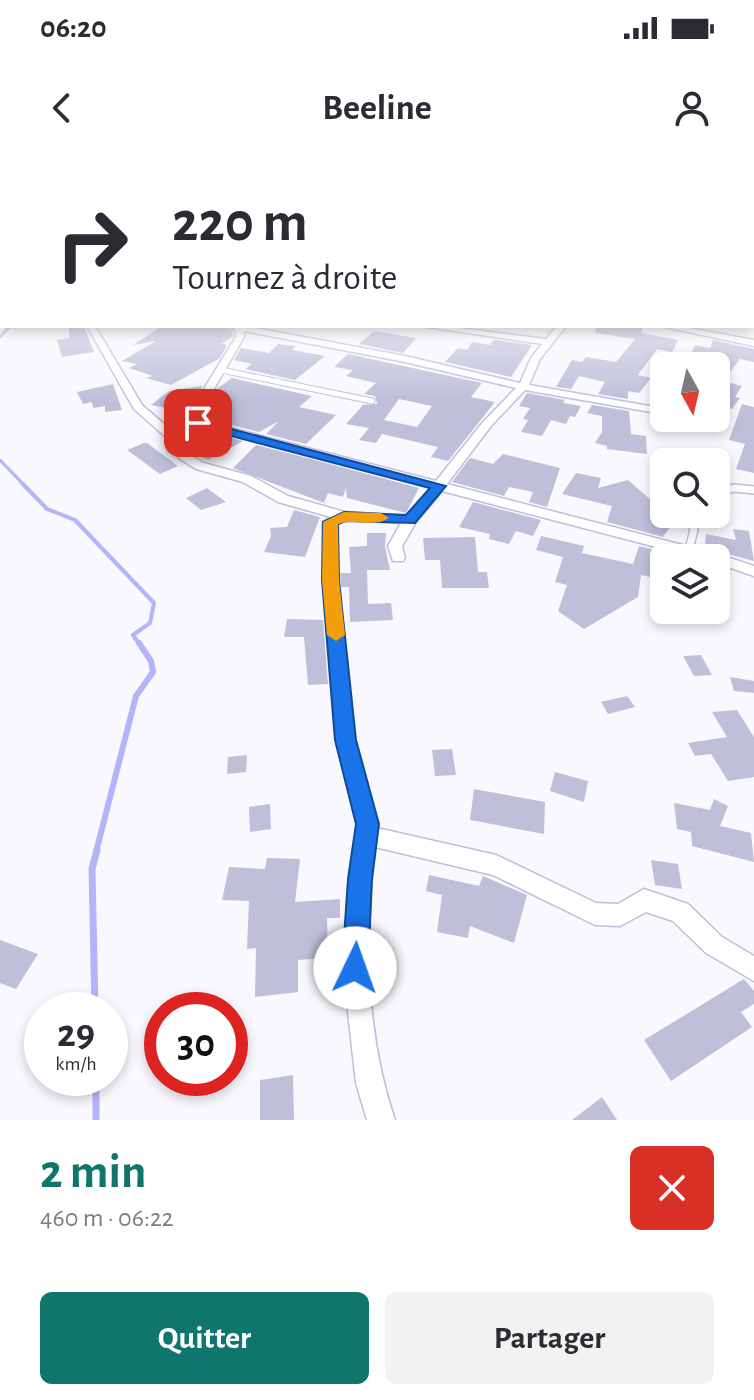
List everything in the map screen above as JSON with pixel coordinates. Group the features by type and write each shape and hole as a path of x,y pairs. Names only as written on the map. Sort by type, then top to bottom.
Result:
{"street":[{"path":"92,328 138,407 174,438 183,456 200,466 247,479 283,499 344,516 410,520"},
{"path":"235,328 240,337 203,403 198,423 669,544"},
{"path":"241,328 287,335 523,387 650,409"},
{"path":"439,328 547,342"},
{"path":"398,558 395,546 410,520 487,424 523,387 526,376 547,342 560,328"},
{"path":"675,328 754,343"},
{"path":"344,516 330,522 330,580 345,740 367,824 355,968 369,1083 381,1120"},
{"path":"730,563 754,571"},
{"path":"366,835 496,865 595,914 620,915 644,900 680,912 714,945 754,969"}],"lane":[{"path":"221,370 372,401"},
{"path":"730,489 754,490"}],"building":[{"path":"69,328 85,328 94,352 62,357 57,340 69,338"},
{"path":"159,328 227,328 233,336 222,344 227,345 220,358 171,385 146,378 153,376 129,368 137,364 122,361 156,341 133,345"},
{"path":"596,328 643,328 641,333 678,340 672,352 657,349 650,352 650,359 638,375 650,379 639,393 628,391 628,399 598,394 605,382 579,376 571,389 556,387 572,360 582,362 586,357 616,362 635,339 595,333"},
{"path":"374,331 416,338 403,353 359,344"},
{"path":"494,340 532,345 511,377 445,362 458,348 467,350 472,342 490,345"},
{"path":"713,340 754,349 754,362 740,359 730,372 730,352 692,352 695,345 710,348"},
{"path":"278,344 296,346 292,350 325,356 295,380 245,369 252,364 234,360 241,348 269,353"},
{"path":"348,354 482,383 471,397 495,402 448,461 431,457 438,447 382,434 376,443 359,440 369,428 346,424 363,405 377,404 375,396 364,394 376,383 346,376 353,370 334,367","holes":["399,399 432,406 417,427 384,420"]},
{"path":"232,378 312,396 299,407 336,415 306,444 266,434 279,421 259,432 208,419 218,388"},
{"path":"730,383 742,386 735,397 740,398 732,409"},
{"path":"113,384 122,410 105,412 105,406 93,408 92,402 83,404 77,392"},
{"path":"202,386 190,424 168,423 176,410 151,405 169,391"},
{"path":"527,393 581,406 575,417 570,416 566,424 551,420 542,436 521,432 528,420 523,419 530,408 519,406"},
{"path":"742,404 754,407 754,473 736,469 745,444 729,440"},
{"path":"592,405 629,411 631,434 646,436 647,454 607,449 607,446 595,443 602,432 602,416 587,413"},
{"path":"206,431 243,441 208,460 190,452 186,444"},
{"path":"144,443 178,466 160,474 127,450"},
{"path":"256,445 419,488 406,513 347,498 346,488 343,497 328,493 324,503 233,468"},
{"path":"503,454 560,468 547,507 529,502 533,492 509,487 504,496 452,482 470,458 493,464"},
{"path":"576,473 601,478 598,488 628,480 650,499 650,528 669,528 663,537 607,522 612,506 562,494"},
{"path":"207,488 226,502 201,510 186,498"},
{"path":"473,502 541,520 533,536 516,531 509,544 489,539 490,534 459,527"},
{"path":"294,510 320,517 305,557 264,552 271,536 270,528 287,527"},
{"path":"733,529 749,531 754,561 730,555 730,544 705,544 706,534 736,540"},
{"path":"367,533 386,533 385,547 390,570 367,570 368,604 391,603 393,620 350,622 349,587 341,587 340,573 351,573 349,547 367,546"},
{"path":"541,536 584,546 582,553 633,564 639,546 650,549 650,577 641,575 638,597 584,629 558,611 567,585 555,582 563,557 536,550"},
{"path":"475,537 478,572 487,572 489,588 442,588 440,560 425,560 423,538"},
{"path":"287,619 323,620 328,684 308,685 304,637 284,637"},
{"path":"701,655 712,675 694,676 683,656"},
{"path":"730,677 754,681 754,693 734,691"},
{"path":"627,696 635,707 608,714 601,702"},
{"path":"737,710 754,737 754,777 728,781 711,754 695,756 688,743 727,737 712,712"},
{"path":"452,749 456,775 435,776 432,750"},
{"path":"247,755 246,772 227,774 228,757"},
{"path":"555,772 588,781 584,802 550,791"},
{"path":"474,789 545,802 544,834 470,820"},
{"path":"714,799 728,806 720,826 751,833 754,862 692,846 691,832 677,829 674,803 710,810"},
{"path":"270,804 271,829 250,832 249,807"},
{"path":"267,858 300,859 295,902 340,899 340,918 327,918 328,958 298,960 298,992 255,997 256,948 247,949 249,901 222,900 229,867 265,869"},
{"path":"651,860 678,864 682,889 655,885"},
{"path":"429,875 479,886 483,876 527,895 514,943 470,926 468,938 437,932 442,895 426,891"},
{"path":"0,940 38,954 16,989 0,983"},
{"path":"744,979 754,991 754,1004 741,1012 752,1027 671,1081 644,1040"},
{"path":"293,1075 294,1120 260,1120 260,1080"},
{"path":"602,1097 617,1120 572,1120"}],"waterway":[{"path":"0,337 8,328"},
{"path":"0,460 24,485"},
{"path":"22,483 47,509 75,520 154,603 150,623 133,635 140,645"},
{"path":"96,852 136,696 153,672 151,661 139,643"},
{"path":"95,992 92,869 97,850"},
{"path":"96,1096 96,1120"}],"slow traffic":[{"path":"336,635 330,580 330,522 344,516 381,518"}],"route":[{"path":"198,423 439,486 410,520 344,516 330,522 330,580 345,740 367,824 360,879 355,968"}]}
